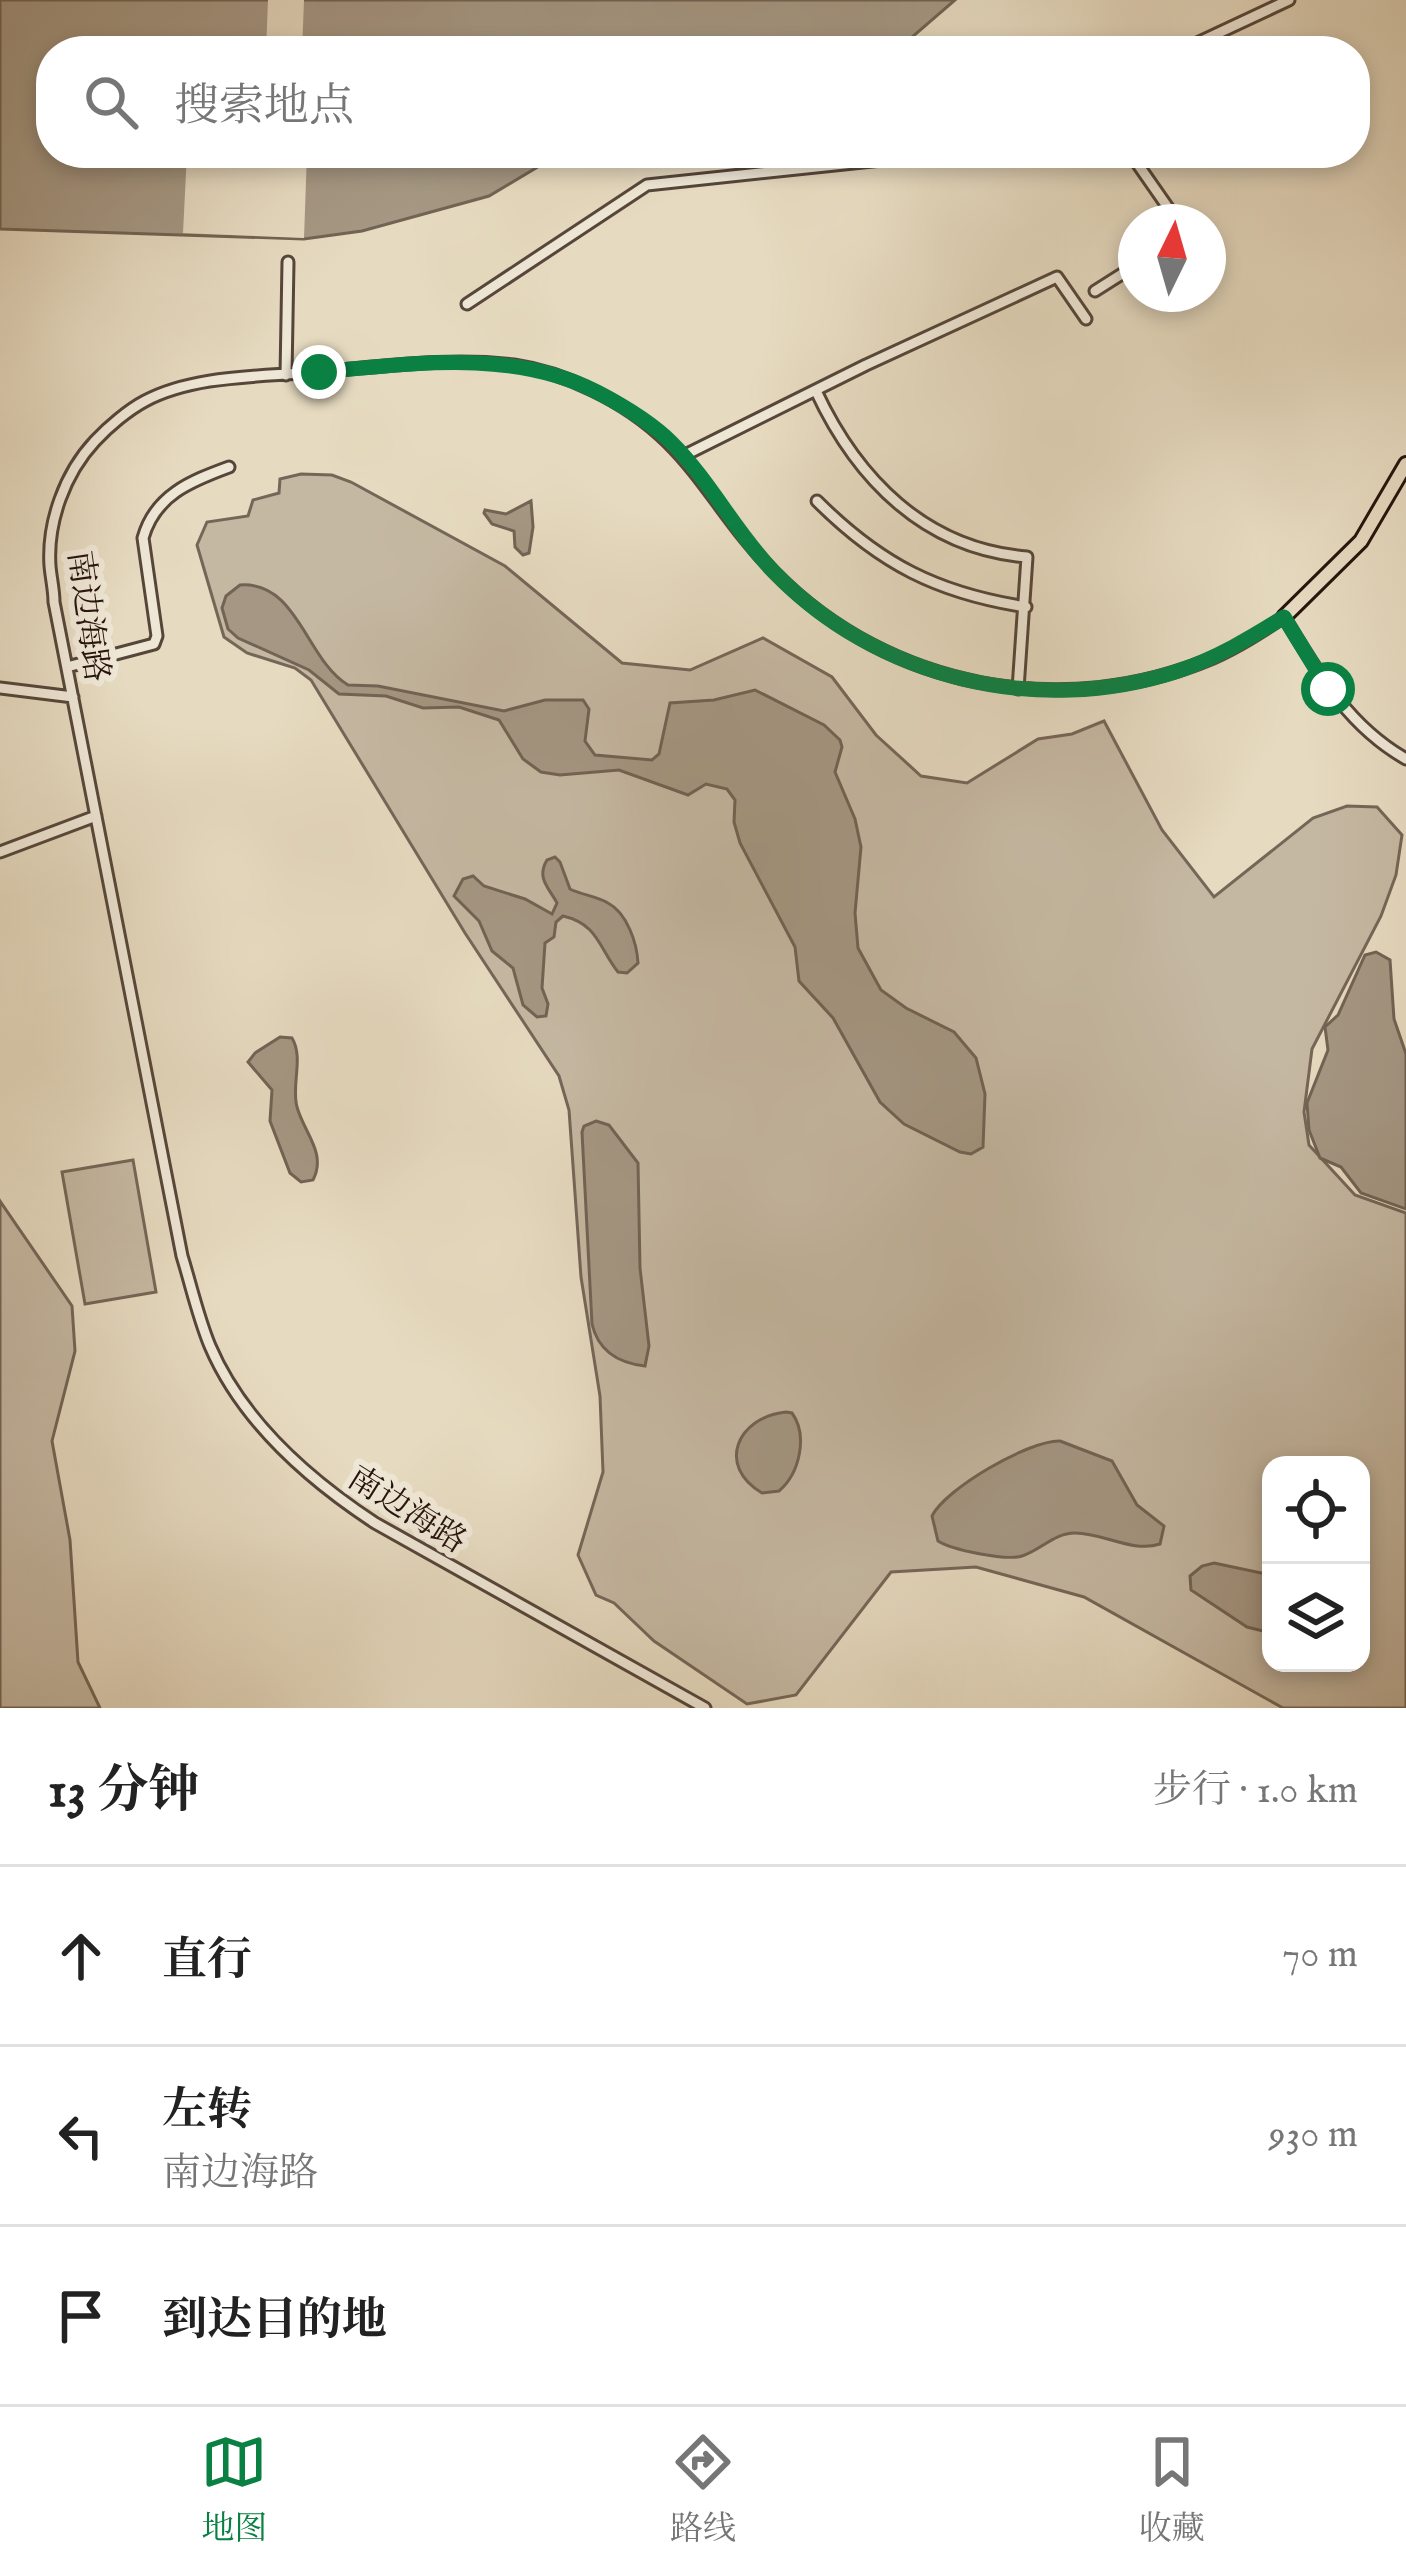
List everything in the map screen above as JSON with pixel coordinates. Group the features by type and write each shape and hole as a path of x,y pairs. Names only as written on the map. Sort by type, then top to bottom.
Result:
{"main road":[{"name":"南边海路","path":"1284,617 1361,541 1406,464"}],"street":[{"path":"1212,36 1289,0"},
{"path":"467,304 647,185 807,168"},
{"path":"1140,168 1165,204"},
{"path":"286,375 287,262"},
{"path":"683,456 1057,277 1086,319"},
{"path":"1095,291 1118,277"},
{"name":"南边海路","path":"705,1708 375,1523 310,1475 250,1414 212,1348 182,1256 50,566 59,503 82,458 98,437 145,401 184,387 434,364 519,366 593,390 642,418 683,456 774,572 853,636 933,672 1018,689 1106,688 1140,682 1217,656 1284,617"},
{"path":"815,392 850,454 894,504 959,540 1027,557 1018,689"},
{"path":"67,667 154,644 157,636 143,538 147,522 173,492 230,467"},
{"path":"817,501 854,539 918,578 1026,607"},
{"path":"1284,617 1352,719 1406,759"},
{"path":"0,688 74,698"},
{"path":"0,852 96,816"}],"shaded area":[{"path":"0,0 955,0 913,36 36,36 36,168 536,168 489,196 362,231 304,239 0,229"},
{"path":"301,474 332,475 351,482 505,566 622,663 690,670 763,638 832,677 876,735 921,776 967,783 1038,739 1072,734 1104,721 1162,830 1214,897 1313,818 1347,806 1377,807 1402,835 1396,875 1381,916 1312,1049 1304,1112 1309,1145 1355,1195 1406,1213 1406,1708 1283,1708 1084,1597 976,1567 891,1572 796,1695 747,1704 654,1641 614,1603 596,1595 578,1555 603,1472 600,1396 581,1277 569,1110 559,1076 465,933 311,680 295,668 247,653 224,637 197,545 207,522 248,516 253,500 279,493 280,479"},
{"path":"531,501 533,527 529,553 523,555 515,547 514,531 492,524 484,513 506,514"},
{"path":"240,585 275,595 348,685 378,686 504,711 545,700 583,700 589,709 585,741 595,755 652,760 659,754 670,703 714,700 755,690 824,725 840,740 835,772 861,847 855,913 858,948 881,990 954,1032 976,1058 985,1094 983,1147 971,1154 960,1152 904,1124 880,1102 833,1018 799,981 795,947 740,843 735,800 727,789 706,784 688,795 619,770 541,772 523,759 499,720 459,707 423,708 386,696 339,694 309,670 228,629 222,608 226,596"},
{"path":"555,857 570,889 603,901 621,914 638,963 627,973 618,972 591,931 563,916 556,922 554,937 545,943 542,988 548,1004 546,1016 537,1017 523,1005 513,968 492,951 479,921 454,896 463,879 473,876 484,886 552,914 557,903 543,872 547,860"},
{"path":"1376,952 1390,960 1394,1019 1406,1054 1406,1209 1361,1193 1341,1167 1320,1158 1309,1130 1307,1103 1328,1050 1325,1027 1338,1015 1365,955"},
{"path":"280,1037 292,1038 295,1046 297,1107 317,1161 313,1180 301,1182 290,1173 270,1121 272,1090 248,1062"},
{"path":"596,1121 609,1125 638,1163 640,1268 649,1346 645,1366 611,1354 592,1324 582,1132"},
{"path":"133,1160 156,1292 85,1304 62,1172"},
{"path":"0,1201 72,1306 75,1351 52,1441 70,1540 78,1662 100,1708 0,1708"},
{"path":"792,1413 800,1432 797,1464 779,1491 762,1493 739,1470 738,1444 755,1423"},
{"path":"1060,1441 1112,1461 1137,1505 1164,1526 1160,1544 1139,1546 1075,1533 1022,1556 1004,1557 938,1541 932,1516 953,1493 1009,1457"},
{"path":"1214,1563 1262,1573 1262,1631 1247,1627 1191,1590 1190,1576"}],"pier":[{"path":"268,0 304,0 303,36 267,36"},
{"path":"186,168 306,168 304,238 183,233"}],"route":[{"path":"319,372 490,363 519,366 593,390 642,418 673,444 746,540 812,608 853,636 933,672 1018,689 1106,688 1140,682 1217,656 1284,617 1328,689"}]}
